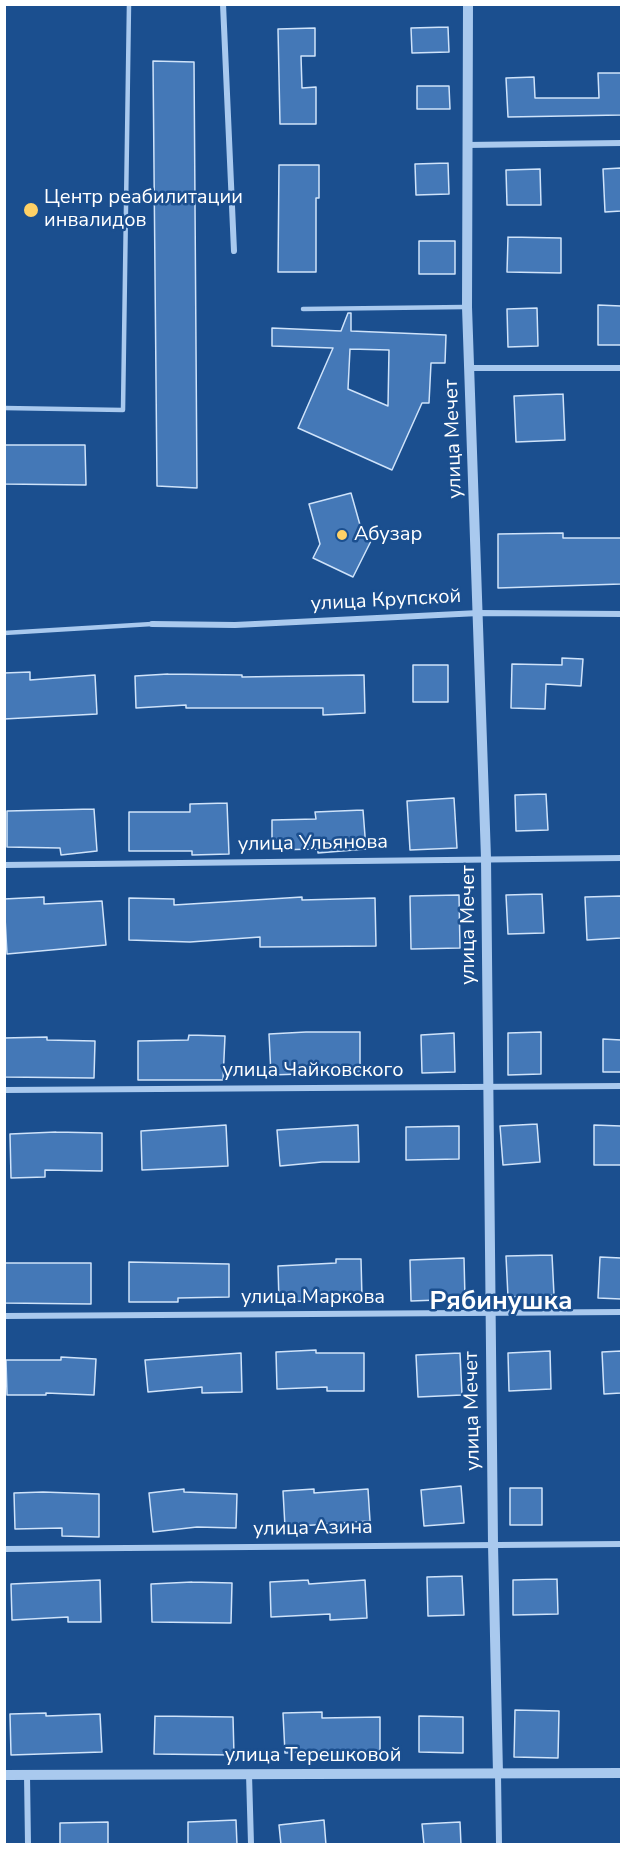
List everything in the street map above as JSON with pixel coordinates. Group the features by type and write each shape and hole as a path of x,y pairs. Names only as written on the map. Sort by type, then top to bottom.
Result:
{"street":[{"path":"224,4 234,251"},
{"name":"улица Мечет","path":"468,4 467,307 486,858 493,1544 499,1845"},
{"path":"466,145 621,143"},
{"path":"469,369 621,368"},
{"name":"улица Крупской","path":"152,624 235,625 479,614 621,614"},
{"name":"улица Ульянова","path":"4,865 621,858"},
{"name":"улица Чайковского","path":"4,1089 621,1086"},
{"name":"улица Маркова","path":"4,1316 621,1312"},
{"name":"улица Азина","path":"4,1549 621,1544"},
{"name":"улица Терешковой","path":"4,1775 621,1773"},
{"path":"249,1774 251,1845"},
{"path":"27,1775 28,1845"}],"lane":[{"path":"4,408 123,410 129,4"},
{"path":"303,309 467,307"},
{"path":"4,633 152,624"}],"building":[{"path":"448,27 449,52 412,53 411,28"},
{"path":"315,28 315,56 301,56 302,88 316,87 316,124 280,124 278,29"},
{"path":"153,61 194,62 197,488 157,486"},
{"path":"598,73 621,73 621,115 508,117 506,78 534,77 535,98 599,98"},
{"path":"417,86 449,86 450,109 417,109"},
{"path":"448,163 449,194 416,195 415,164"},
{"path":"279,165 319,165 319,198 316,198 316,272 278,272"},
{"path":"621,168 621,211 605,212 603,169"},
{"path":"540,169 541,205 507,205 506,170"},
{"path":"508,237 561,238 561,273 507,272"},
{"path":"419,241 455,241 455,274 419,274"},
{"path":"598,305 621,306 621,345 598,345"},
{"path":"537,308 538,346 508,347 507,309"},
{"path":"348,313 351,313 351,331 446,335 445,363 431,363 429,403 422,403 392,470 298,428 333,348 272,346 272,328 341,331","holes":["350,349 389,350 388,406 348,389"]},
{"path":"563,394 565,440 516,442 514,396"},
{"path":"4,445 85,445 86,485 4,484"},
{"name":"Абузар","path":"351,493 362,532 373,537 353,577 313,558 320,544 309,504"},
{"path":"563,533 563,538 621,538 621,584 498,588 498,534"},
{"path":"562,658 583,659 581,686 546,684 545,709 511,708 512,664 562,665"},
{"path":"413,665 448,665 448,702 413,702"},
{"path":"30,672 30,680 95,675 97,714 4,719 4,673"},
{"path":"242,675 242,677 364,675 365,713 323,715 323,708 186,708 186,705 136,708 135,676"},
{"path":"546,794 548,830 516,831 515,795"},
{"path":"454,798 457,848 410,850 407,801"},
{"path":"227,803 229,854 192,855 192,851 129,851 129,812 190,812 190,804"},
{"path":"94,809 97,851 61,855 60,848 7,847 7,811"},
{"path":"363,810 366,849 318,853 318,849 272,850 272,820 316,819 315,812"},
{"path":"542,894 544,933 508,934 506,895"},
{"path":"459,895 460,948 411,949 410,896"},
{"path":"621,896 621,938 587,940 585,897"},
{"path":"44,897 44,904 102,901 106,945 7,954 4,899"},
{"path":"302,897 302,900 375,898 376,946 260,947 260,937 190,942 129,940 129,898 174,899 174,905"},
{"path":"360,1032 360,1072 271,1075 269,1034"},
{"path":"541,1032 541,1074 508,1075 508,1033"},
{"path":"454,1033 455,1072 422,1073 421,1035"},
{"path":"189,1035 225,1036 223,1080 138,1080 138,1041 188,1040"},
{"path":"47,1037 47,1040 95,1041 94,1078 4,1077 4,1038"},
{"path":"603,1039 621,1040 621,1072 603,1072"},
{"path":"537,1124 540,1162 503,1165 500,1126"},
{"path":"226,1125 228,1166 142,1170 141,1131"},
{"path":"358,1125 359,1162 322,1162 280,1166 277,1130"},
{"path":"594,1125 621,1126 621,1165 594,1165"},
{"path":"459,1126 459,1159 406,1160 406,1127"},
{"path":"102,1133 102,1171 45,1170 45,1177 11,1178 10,1134"},
{"path":"552,1255 554,1295 508,1297 506,1256"},
{"path":"600,1257 621,1258 621,1299 598,1298"},
{"path":"464,1258 465,1299 411,1301 410,1260"},
{"path":"336,1259 361,1259 362,1299 279,1302 278,1266 336,1263"},
{"path":"129,1262 229,1264 229,1297 178,1298 178,1302 129,1302"},
{"path":"4,1263 91,1263 91,1304 4,1303"},
{"path":"316,1350 316,1353 364,1353 364,1391 327,1391 327,1387 277,1389 276,1352"},
{"path":"550,1351 551,1389 509,1391 508,1353"},
{"path":"621,1351 621,1393 604,1394 602,1352"},
{"path":"241,1353 242,1392 202,1393 202,1387 148,1392 145,1360"},
{"path":"460,1353 462,1395 418,1397 416,1355"},
{"path":"61,1357 96,1359 94,1395 46,1393 46,1395 7,1395 6,1360 61,1360"},
{"path":"461,1486 464,1523 424,1526 421,1490"},
{"path":"510,1488 542,1488 542,1525 510,1525"},
{"path":"184,1489 184,1492 237,1494 236,1528 197,1527 153,1532 149,1493"},
{"path":"314,1489 314,1493 368,1489 370,1521 285,1527 283,1491"},
{"path":"14,1493 99,1494 99,1537 62,1536 62,1528 15,1529"},
{"path":"462,1576 464,1615 428,1616 427,1577"},
{"path":"557,1579 558,1614 513,1615 513,1580"},
{"path":"100,1580 101,1622 68,1622 68,1617 12,1620 11,1584"},
{"path":"308,1580 309,1584 365,1580 367,1618 330,1620 330,1614 271,1617 270,1582"},
{"path":"232,1583 231,1623 152,1622 151,1584"},
{"path":"515,1710 559,1711 558,1758 514,1757"},
{"path":"322,1712 322,1718 380,1717 380,1754 346,1754 346,1751 285,1753 283,1713"},
{"path":"46,1713 46,1716 100,1714 102,1752 11,1755 10,1714"},
{"path":"155,1716 233,1717 234,1755 154,1754"},
{"path":"419,1716 463,1717 463,1753 419,1752"},
{"path":"236,1820 237,1845 188,1845 188,1822"},
{"path":"324,1820 326,1845 281,1845 279,1825"},
{"path":"108,1822 108,1845 60,1845 60,1823"},
{"path":"460,1822 461,1845 424,1845 422,1824"}],"place":[{"name":"Центр реабилитации инвалидов","path":"31,210"},
{"name":"Абузар","path":"342,535"}],"district":[{"name":"Рябинушка","path":"501,1303"}]}
